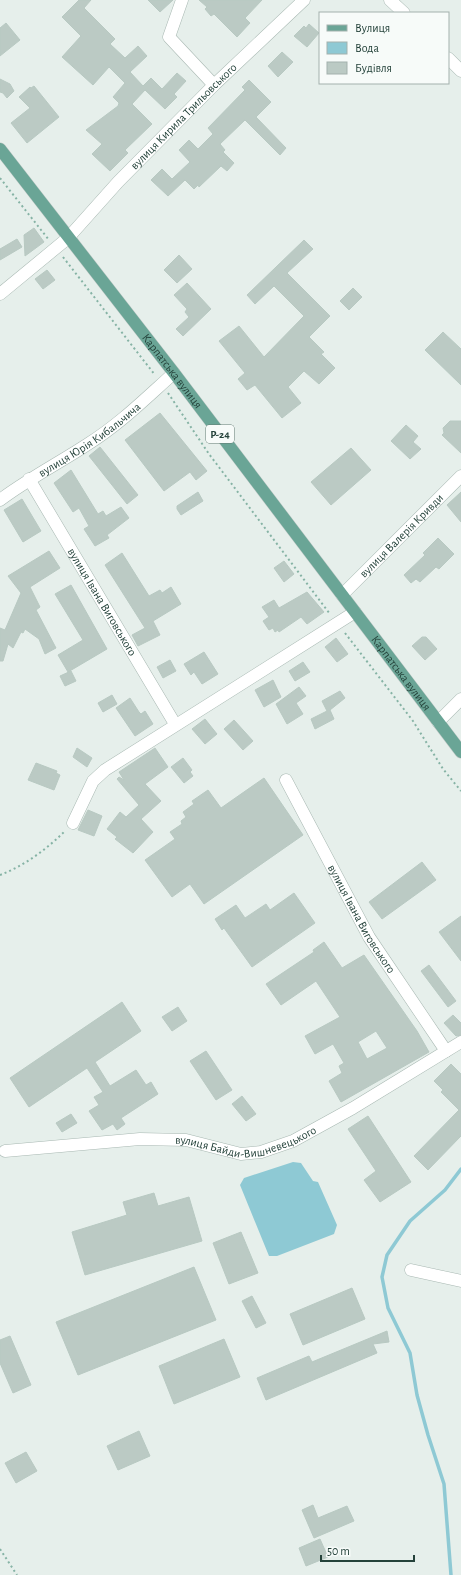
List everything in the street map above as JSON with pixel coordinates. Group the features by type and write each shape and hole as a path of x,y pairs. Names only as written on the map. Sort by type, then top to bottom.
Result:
{"main road":[{"name":"Карпатська вулиця","path":"0,149 174,373 461,752"}],"street":[{"path":"182,0 169,37 214,85"},
{"name":"вулиця Кирила Трильовського","path":"0,294 68,238 118,182 214,85 304,0"},
{"path":"390,0 403,12"},
{"path":"449,59 461,71"},
{"name":"вулиця Юрія Кибальчича","path":"0,500 29,479 101,436 127,416 174,373"},
{"name":"вулиця Валерія Кривди","path":"342,595 461,476"},
{"name":"вулиця Івана Виговського","path":"29,479 175,724"},
{"path":"73,823 93,781 104,770 355,612"},
{"path":"438,722 461,699"},
{"name":"вулиця Івана Виговського","path":"286,780 369,937 446,1051"},
{"name":"вулиця Байди-Вишневецького","path":"5,1151 140,1139 186,1140 241,1154 262,1152 293,1141 353,1108 461,1042"},
{"path":"411,1270 461,1281"}],"path":[{"path":"0,178 162,384 209,454 413,722 443,769 461,791"},
{"path":"0,875 38,854 53,843 73,823"},
{"path":"0,1549 16,1575"}],"water":[{"path":"293,1162 301,1163 313,1181 318,1182 337,1225 334,1234 277,1256 269,1256 240,1185 244,1178"}],"building":[{"path":"79,0 91,0 84,8 115,39 110,44 125,58 138,46 147,56 130,72 143,86 151,78 162,89 177,73 186,81 174,94 177,97 165,109 145,90 132,104 152,124 125,150 128,153 110,171 92,154 102,144 86,130 118,106 119,103 113,97 125,83 109,67 93,85 62,57 81,36 62,17"},
{"path":"148,0 173,0 160,12"},
{"path":"199,0 262,0 245,18 250,23 237,37 214,14 211,16 205,9 207,7"},
{"path":"6,23 20,40 0,56 0,28"},
{"path":"309,24 319,33 307,47 294,36 304,26 306,28"},
{"path":"282,52 293,62 278,77 268,66"},
{"path":"0,79 10,84 14,91 7,98 0,92"},
{"path":"249,80 271,102 256,117 286,148 280,155 245,120 220,144 225,150 223,152 234,163 227,171 221,166 199,187 198,185 194,189 185,180 168,196 151,180 162,169 172,179 190,162 179,150 189,140 198,149 213,134 208,128 245,90 242,87"},
{"path":"34,86 59,117 27,143 11,123 30,108 19,97 30,87 31,88"},
{"path":"34,228 44,242 25,256 24,235"},
{"path":"17,239 22,247 0,260 0,249"},
{"path":"304,240 313,249 287,273 330,316 309,337 324,352 321,354 335,368 319,384 304,371 288,387 301,403 282,418 255,385 247,390 238,379 245,373 219,341 239,326 264,357 304,316 274,286 255,304 247,295"},
{"path":"179,255 192,269 177,283 164,270"},
{"path":"47,270 55,280 43,289 35,279"},
{"path":"187,283 211,309 183,336 176,329 189,317 185,312 187,309 174,295"},
{"path":"353,288 362,297 349,310 340,301"},
{"path":"443,332 461,349 461,385 425,350"},
{"path":"160,413 207,471 196,480 190,472 164,491 125,440"},
{"path":"450,421 461,421 461,453 442,435 444,433 443,428"},
{"path":"406,425 418,436 413,442 421,449 410,459 391,441"},
{"path":"100,447 138,495 127,504 89,456"},
{"path":"351,448 371,470 331,505 311,482"},
{"path":"71,470 98,514 103,511 106,516 121,507 129,518 107,535 109,538 95,546 84,529 89,526 79,508 73,512 54,483"},
{"path":"198,492 203,501 181,515 177,509 177,506"},
{"path":"461,492 461,522 447,505"},
{"path":"22,499 41,531 23,542 4,510"},
{"path":"438,538 454,554 439,569 436,567 420,582 416,579 411,583 404,575 425,555 423,553"},
{"path":"49,551 60,568 30,587 40,607 36,610 56,648 45,654 39,639 25,629 23,633 21,632 13,648 8,644 3,661 0,661 0,628 5,630 21,593 8,576"},
{"path":"122,553 149,596 160,590 162,593 171,587 181,604 153,621 160,635 138,646 132,635 145,628 105,565"},
{"path":"284,561 294,574 284,582 274,568"},
{"path":"71,585 107,649 68,672 58,655 83,640 55,594"},
{"path":"307,592 324,612 307,624 301,617 279,632 278,630 275,632 273,628 269,630 263,621 269,617 262,607 274,600 279,608"},
{"path":"422,637 426,637 437,649 425,660 412,646"},
{"path":"336,638 348,654 337,662 325,647"},
{"path":"204,652 218,674 202,684 194,672 191,675 184,664"},
{"path":"170,660 176,671 163,678 157,667"},
{"path":"303,662 310,672 295,681 289,671"},
{"path":"71,671 76,681 65,686 60,676"},
{"path":"273,680 281,697 264,707 255,690"},
{"path":"299,687 306,696 296,703 303,714 287,724 276,704"},
{"path":"340,691 345,698 330,710 334,719 315,729 311,719 327,711 322,701"},
{"path":"112,695 117,704 103,712 98,703"},
{"path":"130,698 141,714 145,711 153,724 135,736 116,708"},
{"path":"205,719 217,734 205,744 192,729"},
{"path":"234,720 253,741 243,750 224,729"},
{"path":"77,748 92,758 87,767 73,757"},
{"path":"155,748 168,767 145,784 161,801 141,819 153,832 133,853 115,839 117,837 107,829 120,812 126,817 139,805 117,779 119,777 124,780 119,772"},
{"path":"183,758 192,770 190,772 193,776 184,783 171,767"},
{"path":"36,763 57,771 56,773 60,775 54,790 28,780"},
{"path":"264,778 303,835 204,904 190,884 172,897 145,860 175,839 170,832 182,824 181,821 186,817 183,812 194,804 192,801 208,790 221,808"},
{"path":"88,810 102,816 94,836 78,830"},
{"path":"422,862 436,880 382,919 369,902"},
{"path":"294,893 315,923 252,967 224,928 222,930 215,919 236,905 245,918 266,904 270,910"},
{"path":"461,916 461,961 439,932"},
{"path":"324,942 342,968 364,955 417,1031 429,1052 341,1102 329,1081 342,1073 339,1066 344,1063 333,1044 315,1054 305,1036 340,1017 316,981 281,1005 266,984 314,952 313,950","holes":["376,1031 387,1048 367,1059 358,1042"]},
{"path":"429,965 456,1001 448,1007 421,971"},
{"path":"122,1002 141,1031 95,1062 110,1086 136,1070 146,1085 151,1082 158,1094 121,1118 125,1124 117,1130 113,1124 102,1130 89,1111 99,1105 94,1097 103,1092 87,1068 29,1107 10,1078"},
{"path":"178,1007 187,1021 172,1031 162,1017"},
{"path":"453,1015 461,1023 461,1035 456,1036 444,1023"},
{"path":"206,1051 232,1090 216,1100 190,1061"},
{"path":"451,1064 461,1074 461,1136 428,1170 414,1156 459,1110 441,1092 443,1090 434,1081"},
{"path":"242,1096 256,1114 246,1121 232,1104"},
{"path":"71,1114 77,1123 62,1132 56,1123"},
{"path":"368,1116 411,1182 380,1202 364,1180 376,1171 348,1129"},
{"path":"154,1193 158,1206 189,1197 202,1241 85,1275 72,1232 127,1215 123,1202"},
{"path":"241,1232 258,1273 229,1284 213,1243"},
{"path":"194,1267 216,1320 78,1375 56,1322"},
{"path":"352,1288 365,1319 303,1345 290,1314"},
{"path":"252,1296 266,1323 256,1328 242,1301"},
{"path":"387,1331 389,1342 373,1344 377,1353 266,1400 257,1378 309,1356 312,1362"},
{"path":"10,1336 31,1385 13,1393 0,1363 0,1340"},
{"path":"224,1339 240,1377 174,1404 159,1366"},
{"path":"139,1431 150,1456 118,1470 107,1446"},
{"path":"26,1452 37,1471 16,1483 5,1463"},
{"path":"313,1505 318,1518 347,1506 354,1521 314,1538 302,1510"},
{"path":"320,1539 328,1557 306,1566 299,1548"}],"waterway":[{"path":"451,1575 444,1484 417,1395 410,1353 388,1308 382,1277 387,1255 410,1221 445,1190 461,1169"}]}
